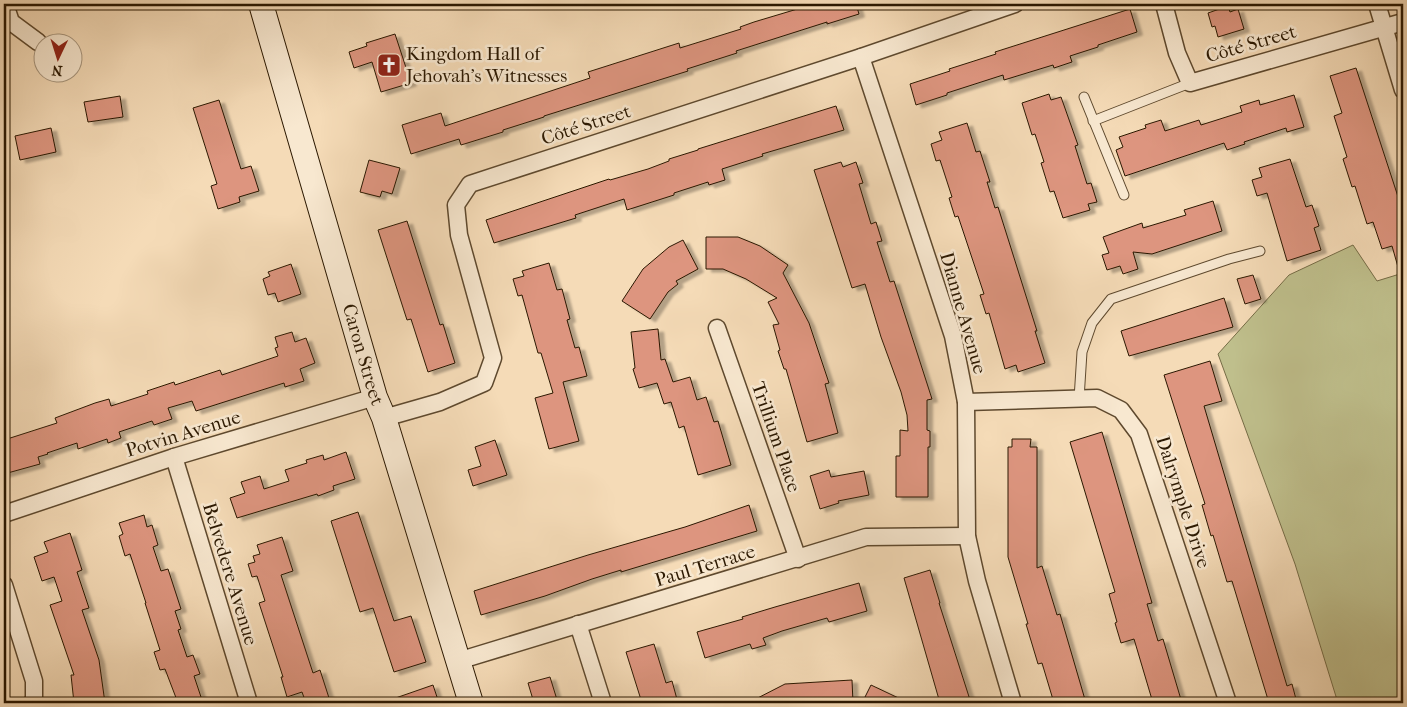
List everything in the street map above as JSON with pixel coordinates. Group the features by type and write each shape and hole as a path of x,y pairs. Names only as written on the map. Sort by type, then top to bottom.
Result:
{"street":[{"path":"5,4 11,22 32,38"},
{"name":"Caron Street","path":"260,4 379,408 471,703"},
{"name":"Côté Street","path":"379,408 440,402 484,382 493,358 459,236 456,205 470,184 861,57 1015,4"},
{"name":"Côté Street","path":"1164,4 1177,53 1190,83 1403,22"},
{"path":"1377,4 1403,90"},
{"name":"Dianne Avenue","path":"861,57 953,336 966,402 967,536 977,581 1013,703"},
{"name":"Trillium Place","path":"717,328 798,559"},
{"name":"Dalrymple Drive","path":"966,402 1097,398 1121,410 1139,434 1228,703"},
{"name":"Potvin Avenue","path":"4,514 174,457 379,408"},
{"name":"Belvedere Avenue","path":"174,457 249,703"},
{"name":"Paul Terrace","path":"458,661 866,537 967,536"},
{"path":"4,585 34,681 34,698 32,703"},
{"path":"578,624 603,703"}],"lane":[{"path":"1093,121 1190,83"},
{"path":"1084,97 1124,195"},
{"path":"1079,399 1082,352 1092,323 1111,299 1229,259 1260,251"}],"green space":[{"path":"1353,245 1377,281 1403,273 1403,701 1395,703 1338,703 1295,564 1218,354 1289,275"}],"building":[{"path":"814,4 856,4 859,14 827,24 827,22 736,51 737,53 687,69 688,71 544,116 503,130 503,132 461,145 459,139 411,154 402,125 441,113 445,126 590,78 588,72 679,43 680,48 741,29 740,27 754,22"},
{"path":"1228,6 1230,12 1238,9 1244,29 1218,37 1215,26 1212,27 1208,13"},
{"path":"1130,9 1137,32 1070,56 1072,62 1054,68 1053,65 1004,80 1003,75 916,105 910,84 996,54 995,52"},
{"name":"Kingdom Hall of Jehovah's Witnesses","path":"395,34 411,83 381,92 372,62 354,68 349,52 367,46 366,43"},
{"path":"1356,68 1403,212 1399,214 1403,228 1403,273 1400,274 1392,246 1382,249 1373,222 1367,224 1355,186 1352,187 1343,159 1347,157 1334,116 1342,113 1330,76"},
{"path":"1049,94 1051,100 1061,97 1078,145 1075,146 1087,184 1091,183 1097,202 1088,204 1090,210 1063,218 1054,191 1050,192 1041,163 1044,162 1035,134 1032,135 1022,103"},
{"path":"1294,95 1304,127 1287,132 1286,128 1244,142 1245,144 1227,150 1224,143 1125,176 1116,150 1123,147 1119,137 1146,128 1145,125 1161,120 1165,131 1199,120 1201,125 1242,112 1240,106 1259,100 1260,105"},
{"path":"120,96 123,117 88,122 84,102"},
{"path":"219,100 241,169 251,166 259,191 239,197 240,202 218,209 211,186 217,184 193,108"},
{"path":"836,106 844,130 762,154 763,156 722,169 725,180 709,185 708,182 627,210 624,199 575,215 576,218 494,243 486,220 609,179 648,169 698,149"},
{"path":"967,123 976,152 980,151 990,182 987,182 995,208 998,207 1037,331 1035,331 1045,363 1018,372 1016,365 1005,369 989,313 986,314 980,295 984,294 958,216 955,217 949,198 952,197 940,160 936,161 931,144 942,140 939,132"},
{"path":"51,128 56,152 20,160 15,136"},
{"path":"1290,159 1306,207 1312,205 1319,226 1314,228 1321,250 1287,261 1267,193 1257,196 1252,180 1262,177 1259,168"},
{"path":"369,160 400,168 392,194 382,191 380,197 360,192"},
{"path":"841,162 843,167 856,162 863,183 859,184 871,224 876,222 882,241 877,242 890,282 894,281 932,399 927,400 927,430 930,431 930,447 928,447 928,497 896,497 896,456 900,456 900,430 908,431 907,415 865,284 852,288 814,170"},
{"path":"1213,201 1222,231 1152,254 1133,252 1138,269 1123,274 1120,266 1107,270 1102,255 1109,253 1103,237 1142,223 1143,228 1186,215 1184,210"},
{"path":"407,221 440,325 443,324 455,363 428,372 411,319 407,320 378,230"},
{"path":"706,237 738,237 760,246 788,265 783,273 809,323 829,383 825,384 838,433 807,442 786,369 784,369 778,351 780,350 773,325 779,324 768,302 777,298 746,279 723,269 706,269"},
{"path":"683,240 698,269 676,281 678,284 668,292 650,319 622,301 643,269 669,247"},
{"path":"549,263 557,290 562,289 570,319 567,320 575,348 579,347 587,376 563,382 579,441 549,449 535,398 553,393 541,353 538,353 522,295 518,296 513,279 524,276 522,271"},
{"path":"291,264 301,294 278,302 275,293 268,295 263,279 270,276 268,272"},
{"path":"1253,275 1261,299 1245,304 1237,279"},
{"path":"1224,298 1233,327 1129,356 1121,331"},
{"path":"658,329 661,360 665,359 673,382 690,377 697,400 706,397 714,422 718,421 731,465 698,475 684,426 679,428 671,402 664,404 657,383 639,388 633,369 635,368 631,332"},
{"path":"292,332 295,342 306,338 315,363 300,369 304,381 285,387 284,383 196,411 192,401 168,408 172,419 154,425 152,421 119,432 121,438 108,443 107,439 78,449 77,443 38,457 40,464 4,474 4,440 57,423 55,418 95,403 109,399 111,406 148,394 147,391 174,382 175,385 220,370 222,375 278,356 275,348 278,347 275,337"},
{"path":"1210,361 1222,401 1204,406 1287,686 1292,684 1297,703 1269,703 1232,581 1227,582 1213,535 1211,536 1202,505 1205,504 1164,375"},
{"path":"1102,432 1152,603 1147,604 1158,641 1163,639 1182,703 1153,703 1134,639 1121,643 1115,623 1117,622 1109,594 1115,592 1070,442"},
{"path":"1012,439 1031,439 1030,447 1037,447 1037,568 1042,566 1057,615 1060,614 1086,703 1054,703 1042,663 1038,664 1026,624 1028,624 1008,557 1008,447 1012,447"},
{"path":"495,440 507,475 473,486 468,470 481,466 475,447"},
{"path":"346,452 355,479 333,486 334,490 318,496 317,494 237,518 230,498 245,493 241,482 260,476 264,489 289,481 285,470 307,463 306,460 323,455 324,460"},
{"path":"829,470 831,477 864,471 869,495 838,501 839,503 820,509 810,476"},
{"path":"749,505 757,531 621,572 621,570 481,615 474,591 685,527"},
{"path":"358,512 394,621 411,616 426,662 394,672 373,608 360,612 331,521"},
{"path":"144,515 147,527 152,525 158,545 153,547 161,571 168,569 181,609 175,611 181,629 178,630 187,657 193,655 200,674 194,676 203,703 178,703 165,669 160,670 154,652 160,650 146,603 130,554 125,556 119,536 123,534 119,523"},
{"path":"70,533 82,570 77,572 89,608 82,610 99,660 105,703 74,703 71,675 74,675 50,605 62,601 54,577 42,581 34,557 48,552 44,542"},
{"path":"282,537 293,571 281,575 313,673 320,670 330,701 323,703 306,703 302,692 287,697 281,677 283,677 259,603 265,601 257,576 252,577 248,564 255,562 253,556 260,554 257,545"},
{"path":"930,570 971,703 940,703 904,578"},
{"path":"859,583 867,611 829,622 827,618 782,631 763,638 766,645 752,649 750,644 705,658 697,632"},
{"path":"654,644 666,683 672,681 678,703 642,703 626,652"},
{"path":"550,677 558,703 534,703 528,683"},
{"path":"852,680 853,703 748,703 785,684"},
{"path":"433,685 439,703 387,703 387,701"},
{"path":"871,685 909,703 862,703"}],"place":[{"name":"Kingdom Hall of Jehovah's Witnesses","path":"389,65"}]}
